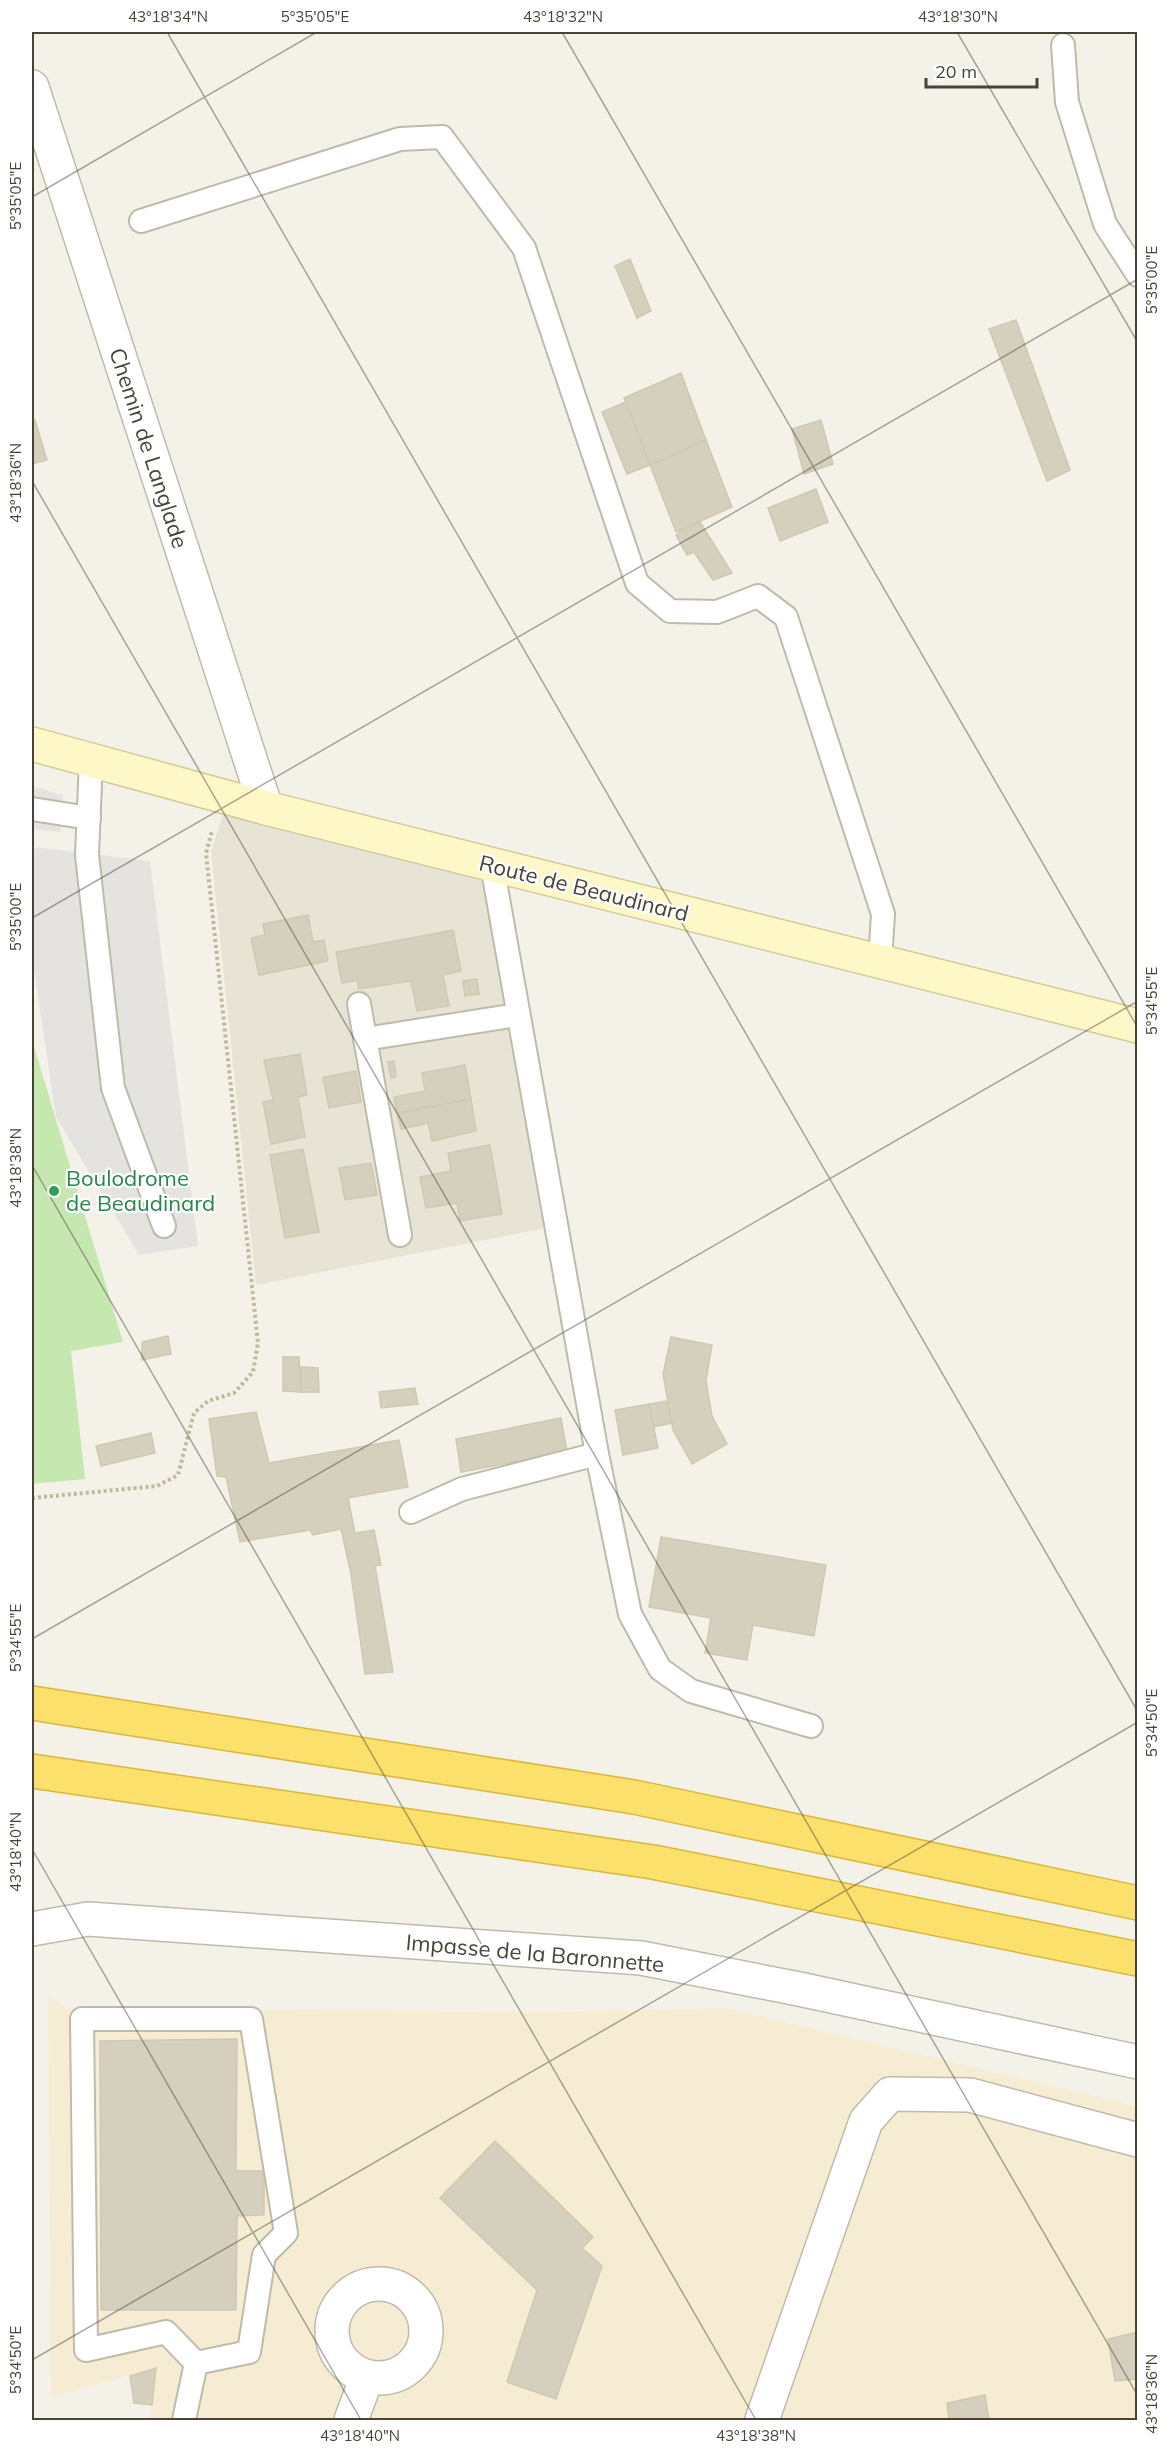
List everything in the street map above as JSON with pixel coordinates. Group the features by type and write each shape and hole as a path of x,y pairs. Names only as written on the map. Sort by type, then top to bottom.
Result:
{"highway":[{"path":"32,1702 634,1797 1137,1903"},
{"path":"32,1771 653,1862 1137,1959"}],"street":[{"name":"Chemin de Langlade","path":"32,87 266,808"},
{"name":"Route de Beaudinard","path":"32,744 266,808 1137,1026"},
{"name":"Impasse de la Baronnette","path":"32,1929 88,1919 641,1958 799,1989 1137,2062"},
{"path":"762,2421 866,2121 890,2094 969,2096 1137,2140"},
{"path":"351,2421 367,2377"}],"lane":[{"path":"1063,45 1067,102 1105,224 1137,275"},
{"path":"141,221 400,139 442,136 524,248 637,584 670,611 717,612 758,596 786,617 883,914 880,962"},
{"path":"91,760 87,855 113,1088 164,1226"},
{"path":"32,809 89,818"},
{"path":"492,865 597,1454 630,1614 660,1669 691,1691 811,1726"},
{"path":"359,1004 400,1234"},
{"path":"366,1039 517,1015"},
{"path":"411,1512 462,1489 597,1454"},
{"path":"82,2019 251,2019 286,2234 264,2255 249,2352 196,2362 166,2332 86,2350 82,2019"},
{"path":"184,2421 196,2362"}],"path":[{"path":"32,1498 157,1486 178,1475 194,1413 208,1401 234,1393 253,1372 258,1343 206,853 222,796"}],"shaded area":[{"path":"32,786 63,795 61,832 32,829"},
{"path":"223,814 488,881 551,1227 256,1285 211,852"},
{"path":"35,847 150,861 198,1246 139,1255 56,1117 32,956 32,854"},
{"path":"48,1995 67,2008 527,2012 730,2009 1137,2106 1137,2420 150,2420 156,2368 51,2397"}],"green space":[{"name":"Boulodrome de Beaudinard","path":"32,1040 123,1342 71,1351 85,1479 32,1484"}],"building":[{"path":"630,259 651,311 637,318 615,266"},
{"path":"1016,320 1070,470 1047,481 989,329"},
{"path":"681,373 706,440 650,465 624,398"},
{"path":"626,402 650,465 627,474 602,412"},
{"path":"35,420 47,460 32,464 32,422"},
{"path":"821,420 833,464 804,474 792,429"},
{"path":"706,440 732,507 676,532 650,465"},
{"path":"816,489 828,522 780,541 768,508"},
{"path":"700,522 732,573 713,580 694,552 687,555 676,535 680,533 679,531"},
{"path":"308,915 313,942 324,940 328,961 259,975 251,938 265,935 263,924"},
{"path":"453,930 461,971 443,975 449,1006 417,1011 411,981 359,989 357,980 342,983 336,952"},
{"path":"477,979 479,994 465,996 463,981"},
{"path":"300,1054 307,1095 298,1097 305,1137 271,1144 263,1102 273,1100 264,1060"},
{"path":"394,1061 396,1077 391,1078 388,1062"},
{"path":"465,1065 471,1099 397,1113 394,1097 425,1091 422,1073"},
{"path":"356,1071 361,1102 329,1108 323,1077"},
{"path":"471,1099 476,1131 432,1141 428,1123 401,1129 397,1113"},
{"path":"490,1145 502,1214 460,1221 457,1203 426,1208 420,1177 451,1171 448,1153"},
{"path":"303,1149 319,1232 285,1238 270,1155"},
{"path":"371,1163 377,1195 345,1200 339,1168"},
{"path":"168,1336 171,1354 142,1360 142,1342"},
{"path":"671,1337 712,1345 706,1381 712,1416 727,1444 692,1464 673,1430 663,1374"},
{"path":"283,1357 299,1357 301,1392 283,1391"},
{"path":"301,1367 318,1368 319,1392 301,1392"},
{"path":"415,1388 418,1404 381,1408 379,1392"},
{"path":"667,1401 672,1423 653,1427 649,1404"},
{"path":"649,1404 658,1448 623,1455 615,1410"},
{"path":"256,1412 269,1463 399,1440 408,1487 348,1498 355,1533 374,1530 381,1565 375,1566 393,1672 365,1674 351,1574 341,1529 313,1535 310,1530 240,1542 226,1477 217,1476 209,1419"},
{"path":"561,1418 567,1452 461,1472 456,1439"},
{"path":"151,1433 155,1453 101,1466 96,1446"},
{"path":"661,1537 826,1565 814,1636 753,1625 747,1660 705,1653 711,1618 649,1607"},
{"path":"237,2039 236,2171 264,2171 264,2215 237,2216 236,2310 101,2310 100,2041"},
{"path":"495,2141 593,2237 582,2248 602,2266 556,2399 507,2382 537,2290 440,2198"},
{"path":"1138,2332 1138,2379 1115,2381 1108,2339"},
{"path":"156,2368 152,2405 134,2403 130,2376"},
{"path":"985,2395 989,2420 949,2420 947,2403"}],"place":[{"name":"Boulodrome de Beaudinard","path":"54,1191"}]}
